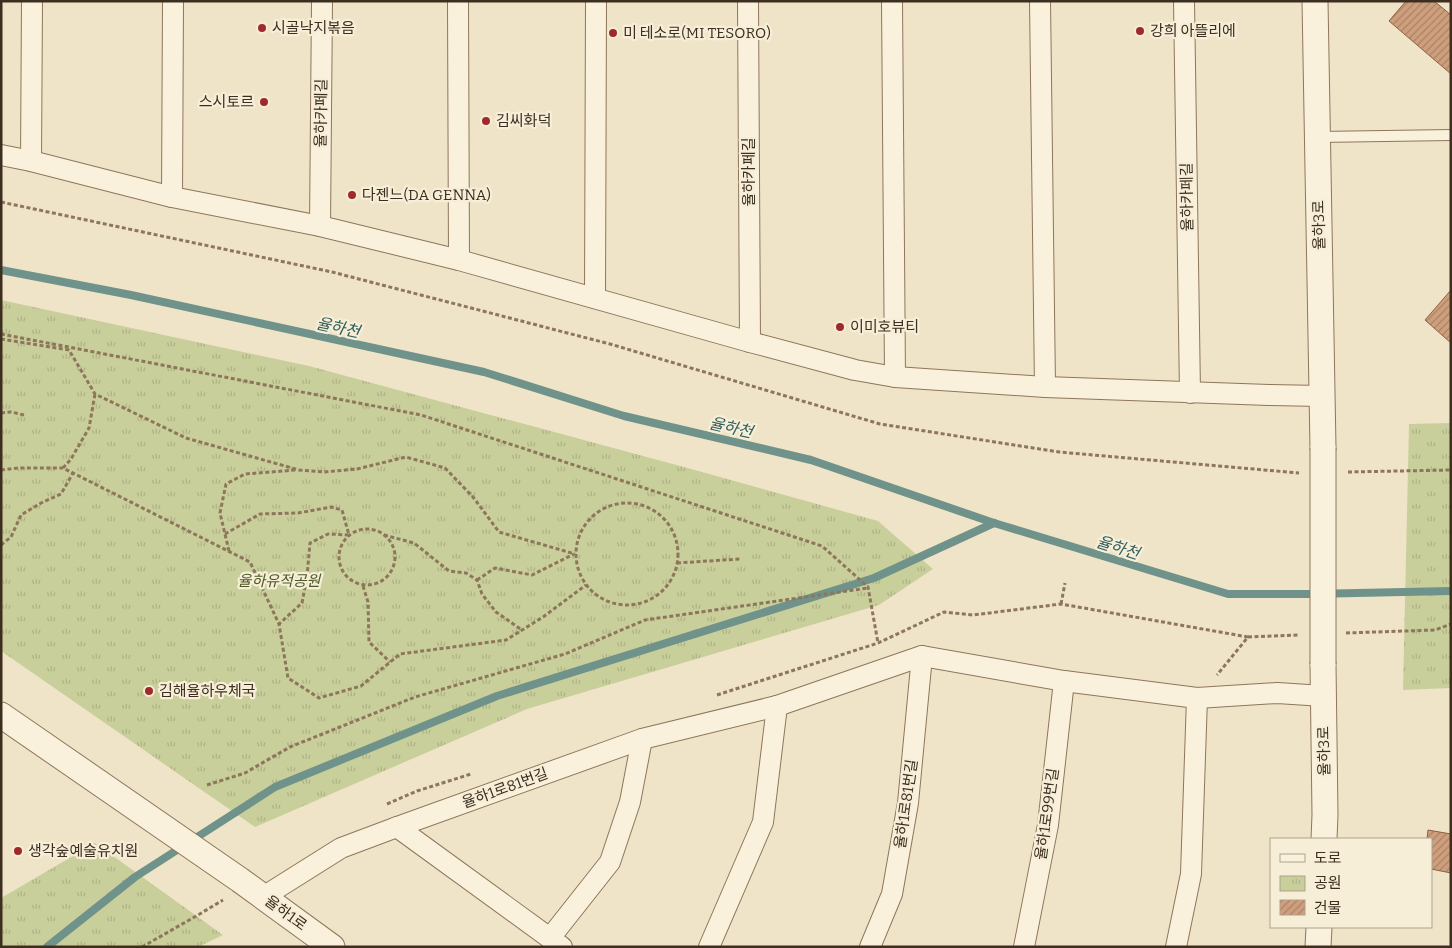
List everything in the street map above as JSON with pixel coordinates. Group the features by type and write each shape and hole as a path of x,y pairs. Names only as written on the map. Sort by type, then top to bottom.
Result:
{"street":[{"path":"31,161 32,1"},
{"path":"172,197 173,1"},
{"name":"율하카페길","path":"320,226 322,1"},
{"path":"458,1 459,260"},
{"path":"595,298 596,1"},
{"name":"율하카페길","path":"748,1 750,342"},
{"path":"892,1 895,378"},
{"path":"1040,1 1046,387"},
{"name":"율하카페길","path":"1184,1 1190,393"},
{"name":"율하3로","path":"1315,1 1323,448 1324,838"},
{"path":"1,155 172,197 320,226 459,260 750,342 855,370 895,378 1046,387 1322,396"},
{"name":"율하1로81번길","path":"870,947 892,894 908,803 922,656"},
{"name":"율하1로81번길","path":"264,897 341,848 397,827 642,739 777,706 922,656 1064,681 1197,698 1277,693 1324,696"},
{"name":"율하1로99번길","path":"1024,947 1048,825 1064,681"},
{"path":"1176,947 1191,874 1197,698"},
{"path":"710,947 763,822 777,706"},
{"name":"율하1로","path":"1,715 240,880 332,947"},
{"path":"397,827 556,942 610,862 630,802 642,739"},
{"path":"1318,947 1319,928"}],"lane":[{"path":"1317,137 1451,135"}],"path":[{"path":"1,202 332,272 610,344 880,424 1059,452 1303,473"},
{"path":"1,334 421,415 822,546 868,588 878,643"},
{"path":"1,339 69,350 95,394 186,438 299,470"},
{"path":"63,468 71,459 89,428 95,394"},
{"path":"1,413 11,412 24,415"},
{"path":"229,552 220,512 226,484 245,474 299,470 324,472 357,469 406,457 445,468 473,497 499,532 575,554"},
{"path":"1,470 63,468 250,562 279,624 288,678 319,698 361,686 400,654 506,640 542,618 586,585"},
{"path":"1342,472 1451,470"},
{"path":"1,545 11,537 21,516 41,503 61,494 73,473"},
{"path":"632,502 648,507 662,517 672,530 678,546 677,563 672,578 661,592 647,601 630,605 614,604 598,597 586,585 578,570 575,554 578,537 586,522 599,510 614,504 632,502"},
{"path":"225,534 260,514 298,513 330,507 342,510 349,535"},
{"path":"384,534 394,550 395,559 393,568 388,576 381,582 362,586 346,577 338,560 342,543 349,535 357,531 375,530 414,543 449,571 466,573 477,580 482,594 496,612 522,630"},
{"path":"279,624 302,603 310,543 328,534 349,535"},
{"path":"477,580 495,568 532,575 575,554"},
{"path":"677,563 740,559"},
{"path":"1061,604 1065,583"},
{"path":"362,586 368,602 369,642 390,662"},
{"path":"207,785 245,773 290,748 415,697 565,654 645,620 868,588"}],"green space":[{"name":"율하유적공원","path":"1,300 309,366 878,521 933,569 879,605 527,709 255,827 1,651"},
{"path":"1451,423 1451,688 1403,690 1409,424"},
{"path":"95,843 223,935 198,947 1,947 1,898"}],"building":[{"path":"1406,1 1434,1 1451,15 1451,74 1389,21"},
{"path":"1451,290 1451,343 1425,320"},
{"path":"1428,830 1451,834 1451,873 1432,869 1432,838 1427,838"}],"waterway":[{"name":"율하천","path":"1,270 131,295 484,372 624,416 811,460 994,523 1228,594 1451,591"},
{"path":"47,947 135,877 275,787 497,696 874,578 994,523"}],"place":[{"name":"시골낙지볶음","path":"262,28"},
{"name":"강희 아뜰리에","path":"1140,31"},
{"name":"미 테소로(MI TESORO)","path":"613,33"},
{"name":"스시토르","path":"264,102"},
{"name":"김씨화덕","path":"486,121"},
{"name":"다젠느(DA GENNA)","path":"352,195"},
{"name":"이미호뷰티","path":"840,327"},
{"name":"김해율하우체국","path":"149,691"},
{"name":"생각숲예술유치원","path":"18,851"}]}
